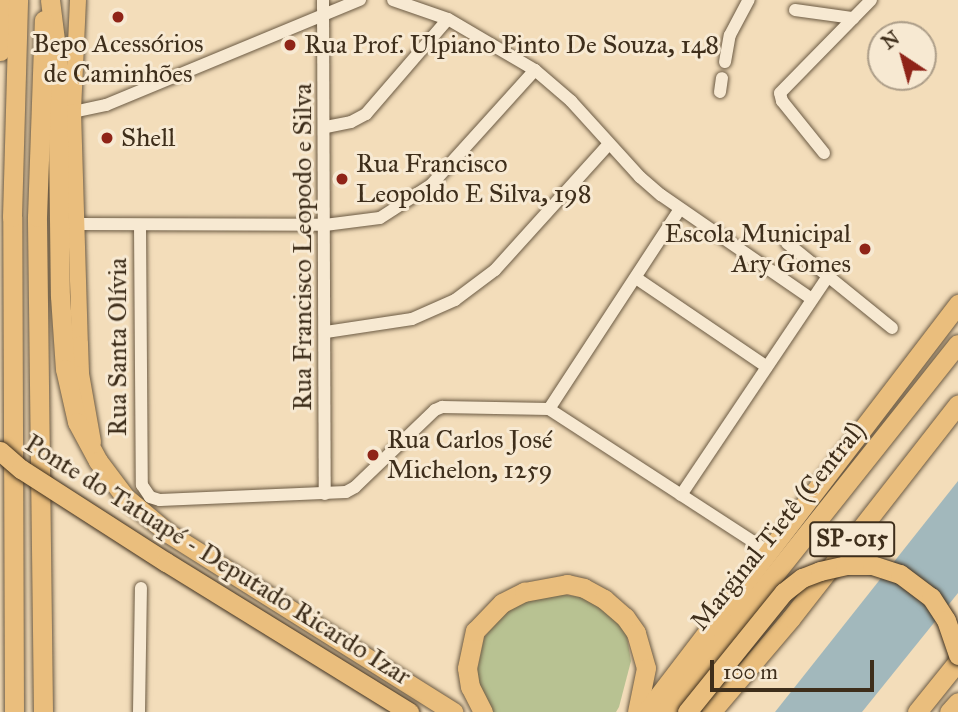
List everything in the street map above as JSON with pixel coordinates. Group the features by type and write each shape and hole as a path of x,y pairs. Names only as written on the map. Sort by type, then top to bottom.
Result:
{"highway":[{"path":"0,51 2,0"},
{"path":"14,712 12,217 18,0"},
{"path":"43,712 37,217 48,0"},
{"name":"Ponte do Tatuapé - Deputado Ricardo Izar","path":"48,0 57,57 60,296 65,369 77,422 98,461 125,497 168,533 453,712"},
{"path":"646,712 958,304"},
{"path":"933,374 958,344"},
{"path":"933,374 958,349"},
{"name":"Marginal Tietê (Central)","path":"666,712 933,374"},
{"name":"SP-015","path":"712,712 791,618 958,404"},
{"path":"31,712 32,508 39,448"},
{"name":"Ponte do Tatuapé - Deputado Ricardo Izar","path":"0,451 21,469 166,562 409,712"},
{"path":"687,712 784,592 802,578 845,565 872,565 900,574 930,597 946,620 958,655"},
{"path":"483,712 470,687 467,668 475,631 502,603 524,592 567,584 604,599 625,617 636,633 646,668 637,712"},
{"path":"917,712 958,661"},
{"path":"931,712 958,676"},
{"path":"949,712 958,702"}],"main road":[{"path":"78,0 73,112 81,374 98,461"}],"street":[{"name":"Rua Francisco Leopodo e Silva","path":"323,0 326,127 325,494"},
{"path":"73,112 106,105 360,0"},
{"path":"393,0 448,19 535,70 571,102 640,177 680,209 812,299"},
{"path":"725,62 730,35 749,0"},
{"path":"824,153 782,101 780,93 871,0"},
{"path":"795,10 853,19"},
{"path":"326,127 351,122 366,114 448,19"},
{"path":"76,224 325,225 380,218 431,186 535,70"},
{"path":"720,92 722,78"},
{"path":"326,332 412,319 456,300 495,270 609,144"},
{"path":"549,409 680,209"},
{"name":"Rua Santa Olívia","path":"140,225 142,485 145,493 160,500 325,494"},
{"path":"787,243 892,328"},
{"path":"681,495 828,276"},
{"path":"636,278 767,367"},
{"path":"325,494 346,492 355,486 426,415 442,407 549,409 768,551"},
{"path":"139,712 141,588"}],"green space":[{"path":"557,594 581,597 600,605 626,631 631,661 619,707 616,712 493,712 479,684 477,672 484,638 506,610 529,599"}],"water":[{"path":"958,481 958,593 862,712 775,712"}],"place":[{"name":"Bepo Acessórios de Caminhões","path":"118,17"},
{"name":"Rua Prof. Ulpiano Pinto De Souza, 148","path":"290,45"},
{"name":"Shell","path":"107,138"},
{"name":"Rua Francisco Leopoldo E Silva, 198","path":"342,179"},
{"name":"Escola Municipal Ary Gomes","path":"865,249"},
{"name":"Rua Carlos José Michelon, 1259","path":"373,455"}]}
